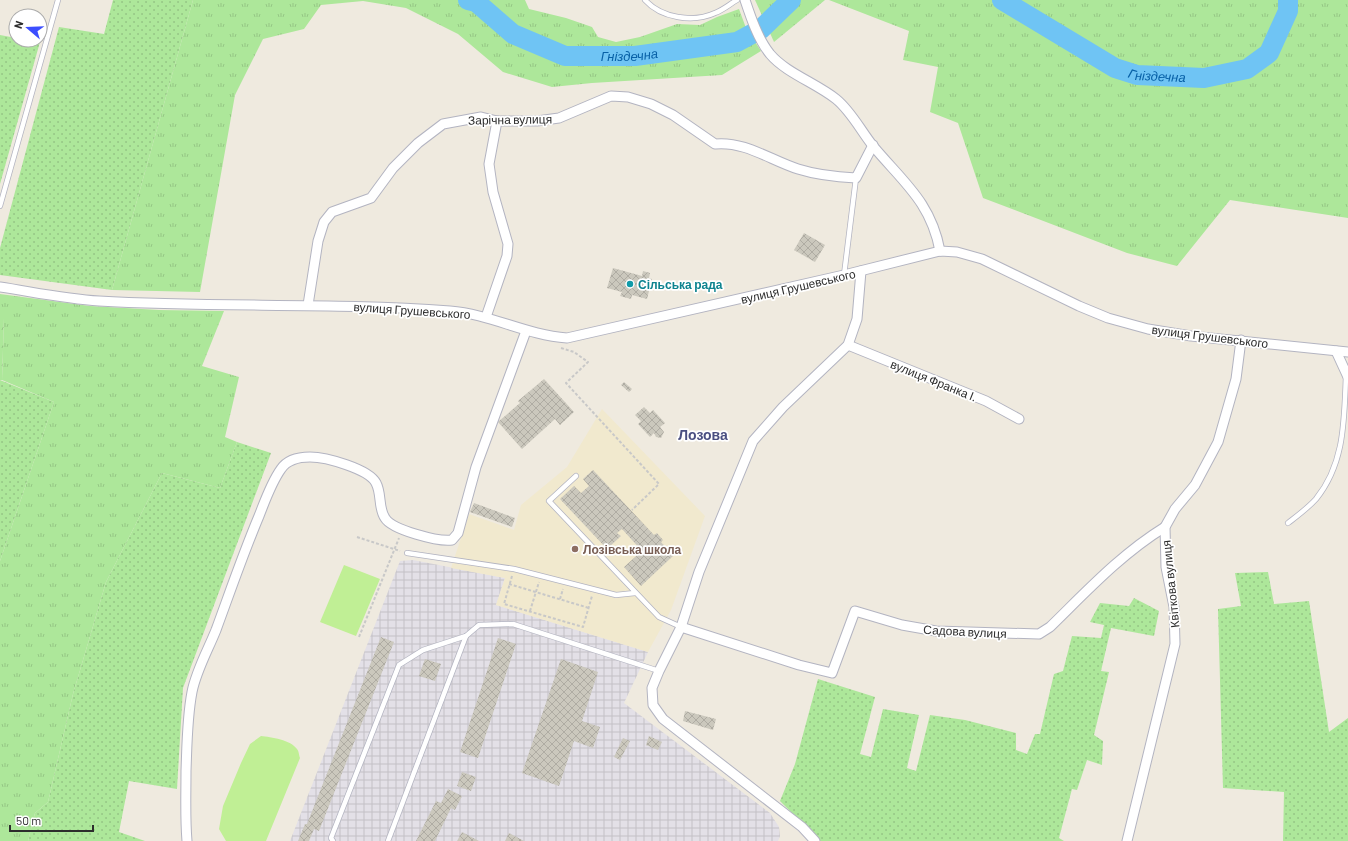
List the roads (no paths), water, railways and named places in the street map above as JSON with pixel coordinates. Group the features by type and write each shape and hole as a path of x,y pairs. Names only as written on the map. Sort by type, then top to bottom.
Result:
{"street":[{"path":"744,0 751,20 771,55 785,67 813,82 837,100 873,145 916,194 930,216 937,233 940,251"},
{"name":"Зарічна вулиця","path":"308,305 318,241 324,222 332,212 371,198 393,168 418,143 443,124 481,117 496,120 537,121 559,118 611,96 628,96 651,104 673,115 715,144 728,143 742,146 797,169 827,176 856,178"},
{"path":"486,317 507,256 508,244 493,192 489,164 496,120"},
{"path":"856,178 873,145"},
{"name":"вулиця Грушевського","path":"1,288 98,301 308,305 449,311 486,317 526,332 548,337 567,338 583,336 940,251 957,252 982,259 1079,306 1108,318 1148,330 1190,336 1348,352"},
{"path":"815,841 802,827 663,719 653,704 652,688 658,671 681,628 699,572 753,441 783,407 848,345 857,319 861,271"},
{"path":"187,841 185,823 188,724 192,691 247,546 271,487 281,468 293,459 310,457 324,459 362,471 370,475 376,483 380,496 382,512 385,519 390,524 402,529 445,541 452,540 458,533 476,467 526,332"},
{"name":"Квіткова вулиця","path":"1127,841 1175,644 1174,607 1166,567 1164,527 1174,509 1195,485 1218,442 1236,379 1241,340"},
{"name":"вулиця Франка І.","path":"848,345 986,401 1019,419"},
{"path":"1336,351 1347,377"},
{"name":"Садова вулиця","path":"681,628 799,665 832,673 855,611 902,625 936,631 1039,634 1050,627 1110,568 1144,540 1164,527"}],"lane":[{"path":"0,206 58,0"},
{"path":"645,0 651,7 660,12 688,18 704,17 716,13 737,0"},
{"path":"844,275 856,178"},
{"path":"1288,523 1316,499 1336,465 1343,426 1347,377"},
{"path":"576,476 549,501 634,593 659,617 681,628"},
{"path":"407,553 514,569 541,575 594,591 616,595 634,593"},
{"path":"333,841 331,838 399,665 423,650 466,636 479,625 513,624 658,671"},
{"path":"388,841 466,636"}],"waterway":[{"name":"Гніздечна","path":"468,0 476,2 513,34 565,56 635,56 737,42 761,29 791,0"},
{"name":"Гніздечна","path":"1002,0 1115,68 1137,75 1204,78 1247,69 1269,53 1288,11 1288,0"}],"place":[{"name":"Сільська рада","path":"630,284"},
{"name":"Лозівська школа","path":"575,549"}],"district":[{"name":"Лозова","path":"703,434"}]}
